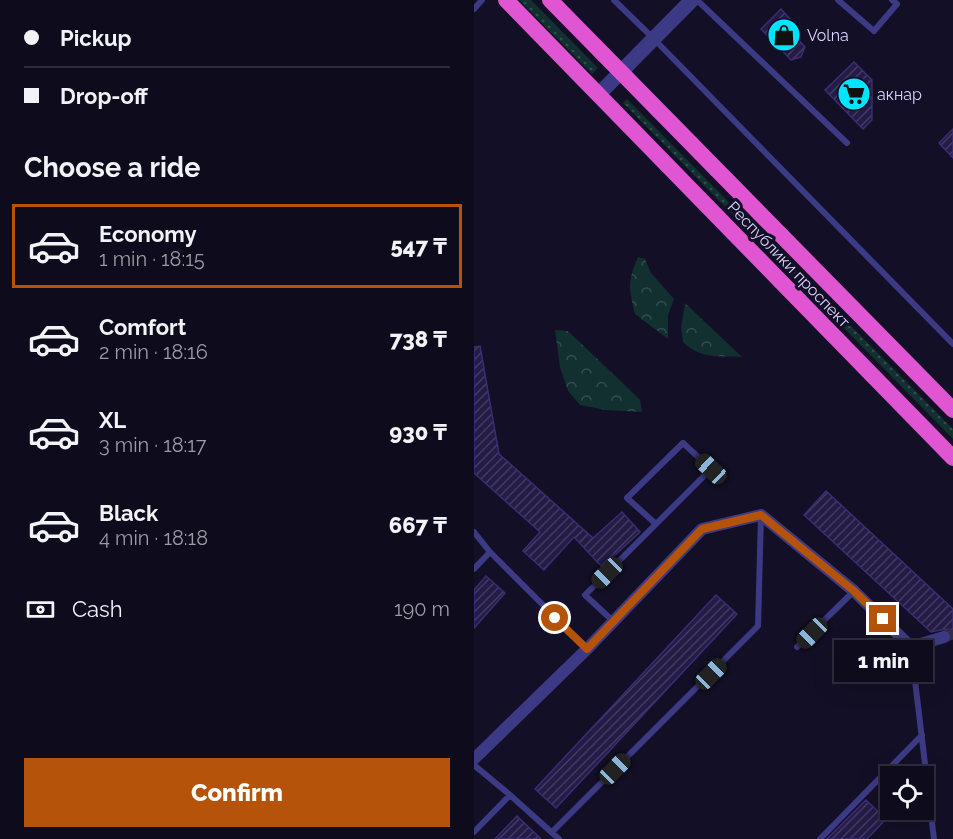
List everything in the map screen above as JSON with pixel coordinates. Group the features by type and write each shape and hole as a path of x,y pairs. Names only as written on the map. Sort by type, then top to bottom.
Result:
{"highway":[{"name":"Республики проспект","path":"506,0 953,458"},
{"name":"Республики проспект","path":"550,0 953,410"}],"street":[{"path":"598,95 692,0"},
{"path":"474,759 587,649 702,529 761,515 854,591 911,646 944,637"}],"lane":[{"path":"474,9 482,0"},
{"path":"614,0 953,344"},
{"path":"697,0 847,143"},
{"path":"838,0 874,31 897,4 892,0"},
{"path":"613,621 585,595 656,524 711,469 683,443 627,498 656,524"},
{"path":"552,832 758,626 761,515"},
{"path":"474,532 490,552 587,649"},
{"path":"474,569 490,552"},
{"path":"797,647 854,591"},
{"path":"911,646 934,838"},
{"path":"820,839 922,735"},
{"path":"474,765 559,839"},
{"path":"474,832 510,795"}],"green space":[{"path":"519,0 531,0 598,68 592,74"},
{"path":"627,99 953,429 953,439 623,103"},
{"path":"638,257 645,259 651,273 674,299 668,315 668,339 635,314 630,286"},
{"path":"685,303 742,357 703,354 683,342 681,328"},
{"path":"555,330 568,331 640,400 642,412 606,410 580,405 568,391 560,367"}],"building":[{"path":"781,9 791,20 794,35 805,47 801,57 791,60 761,29"},
{"path":"854,62 872,80 872,120 863,129 825,90"},
{"path":"953,129 953,158 939,143"},
{"path":"480,346 499,454 593,538 622,512 640,532 602,567 574,537 544,570 523,551 540,532 474,473 474,347"},
{"path":"826,491 953,609 953,639 950,631 946,629 931,632 804,515"},
{"path":"486,576 505,593 474,628 474,590"},
{"path":"716,595 737,614 556,808 535,789"},
{"path":"866,800 880,813 880,820 885,820 867,839 827,839"},
{"path":"517,816 541,839 495,839"}],"tunnel":[{"path":"944,637 953,633"}],"place":[{"name":"Volna","path":"784,35"},
{"name":"акнар","path":"854,94"}],"route":[{"path":"555,618 587,649 702,529 761,515 854,591 883,619"}]}
